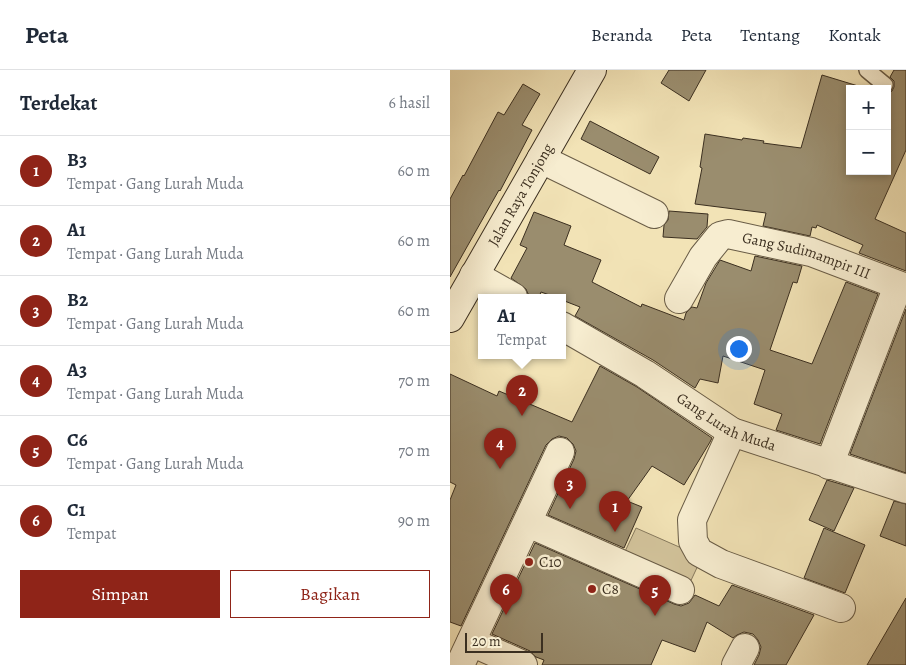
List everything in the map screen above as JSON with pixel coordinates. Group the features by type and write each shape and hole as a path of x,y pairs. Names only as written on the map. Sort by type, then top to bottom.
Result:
{"street":[{"name":"Jalan Raya Tonjong","path":"450,318 592,70"},
{"path":"541,159 654,214"},
{"name":"Gang Sudimampir III","path":"678,299 703,257 720,236 728,234 811,252 902,287"},
{"path":"474,275 508,294"},
{"path":"829,465 902,287"},
{"name":"Gang Lurah Muda","path":"566,328 645,374 732,432 906,489"},
{"path":"732,432 692,520 693,541 699,552 721,564 841,608"},
{"path":"523,665 466,653 560,452"},
{"path":"528,523 680,590"}],"lane":[{"path":"868,70 885,85"}],"shaded area":[{"path":"636,528 702,557 686,591 621,560"}],"building":[{"path":"669,70 706,70 689,101 661,83"},
{"path":"894,70 906,70 906,150 875,219 906,233 906,271 859,253 863,245 817,225 816,228 812,227 810,236 763,226 766,213 695,204 702,168 700,167 705,134 742,140 743,138 764,141 763,143 801,148 822,75 855,85 846,85 846,175 891,175 891,92 894,87 894,81 890,77"},
{"path":"523,84 540,94 522,125 532,130 500,191 450,277 450,199 498,112 504,115"},
{"path":"590,121 659,157 650,174 581,139"},
{"path":"669,211 708,214 707,227 697,239 663,237 664,225 668,220"},
{"path":"534,212 571,226 564,245 601,260 592,282 641,307 642,304 684,320 686,313 692,307 697,308 706,283 720,260 751,271 755,256 802,266 797,283 793,282 770,350 812,364 846,282 878,294 820,444 776,430 782,414 754,404 765,370 723,356 718,383 700,379 695,388 653,360 575,316 580,307 566,302 566,294 547,294 541,292 540,294 528,294 526,289 511,278 527,248 520,245"},
{"path":"906,309 906,473 850,454"},
{"path":"600,366 637,387 712,438 710,442 684,485 652,466 627,501 642,507 624,548 548,515 576,451 573,444 567,438 559,436 552,439 546,445 461,626 450,622 450,500 456,485 450,482 450,374 497,396 499,391 572,422"},
{"path":"827,480 854,488 834,531 809,520"},
{"path":"894,501 906,504 906,546 880,536"},
{"path":"824,528 865,545 845,593 804,578"},
{"path":"535,543 681,606 689,603 695,595 719,606 732,585 814,615 786,665 754,665 761,647 753,634 744,632 733,638 707,622 695,652 662,640 651,665 542,665 544,660 536,657 530,651 492,634"},
{"path":"906,598 906,665 867,665"}],"place":[{"name":"A1","path":"522,416"},
{"name":"A3","path":"500,469"},
{"name":"B2","path":"570,509"},
{"name":"B3","path":"615,532"},
{"name":"C10","path":"529,562"},
{"name":"C8","path":"592,589"},
{"name":"C1","path":"506,615"},
{"name":"C6","path":"655,616"}]}
